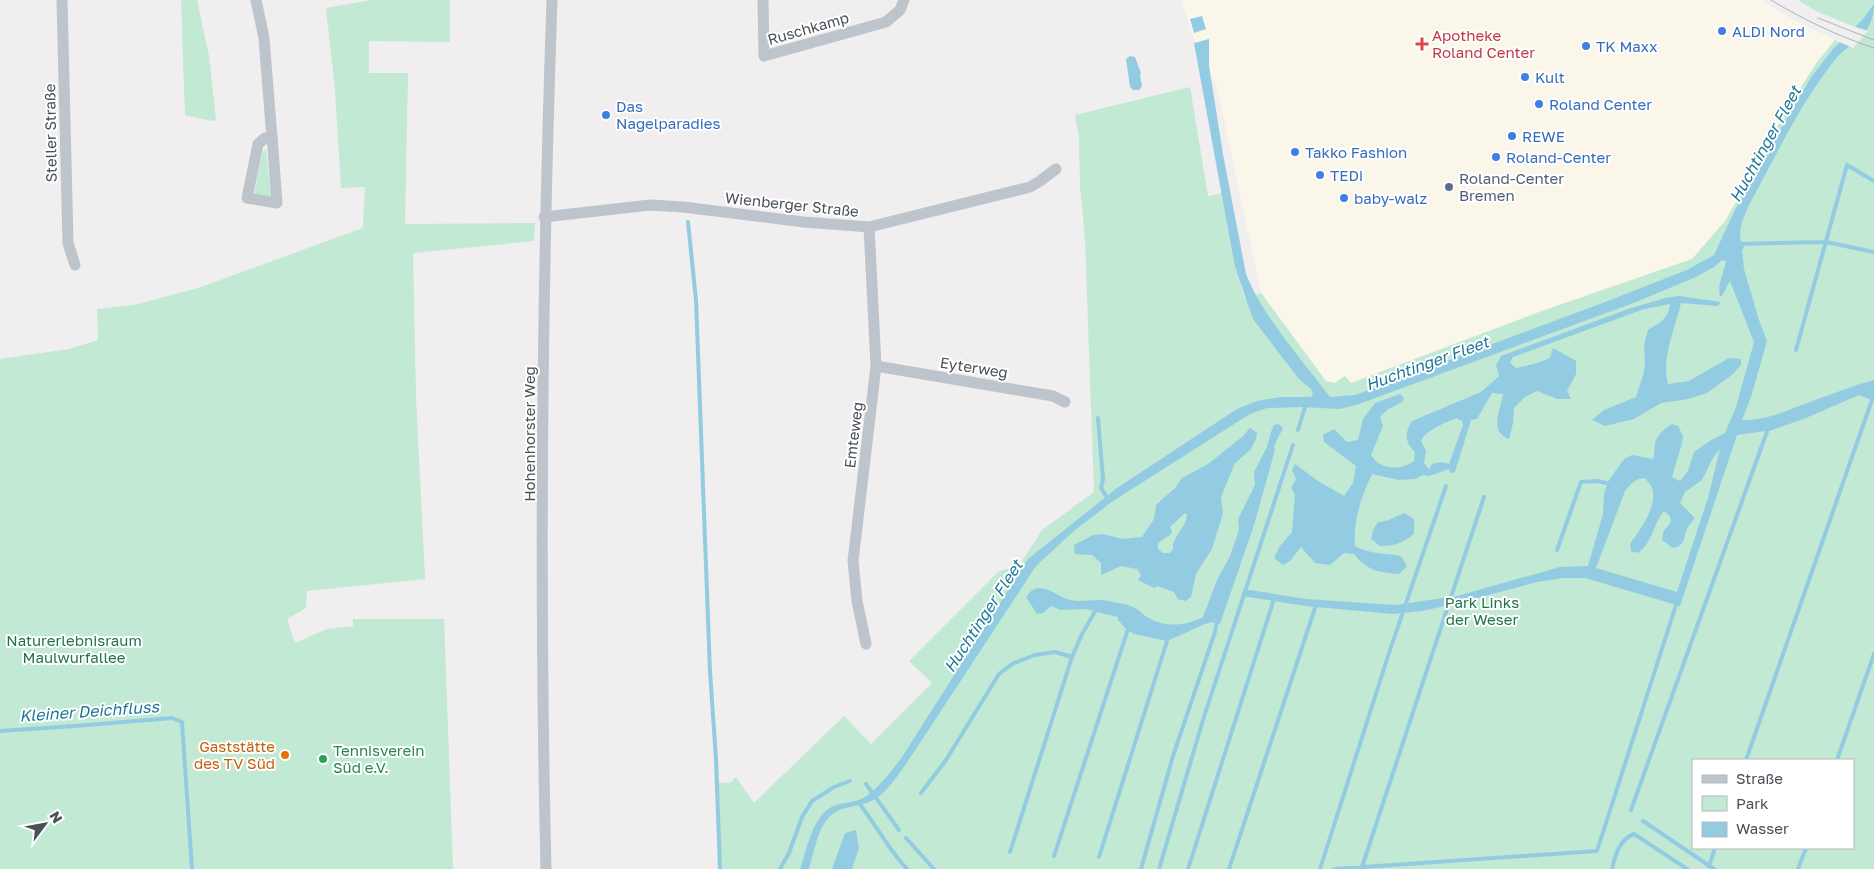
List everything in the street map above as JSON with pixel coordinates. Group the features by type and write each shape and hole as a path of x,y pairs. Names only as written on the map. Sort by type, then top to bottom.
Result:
{"street":[{"name":"Steller Straße","path":"62,0 68,243 75,265"},
{"path":"256,0 264,38 272,136 277,203 247,198 258,144 265,138 272,136"},
{"name":"Hohenhorster Weg","path":"546,869 542,697 544,217 552,0"},
{"name":"Ruschkamp","path":"763,0 764,56 886,22 900,10 904,0"},
{"name":"Wienberger Straße","path":"544,217 615,208 667,206 804,222 869,227 1030,186 1056,169"},
{"name":"Emteweg","path":"866,644 857,601 853,561 876,366 869,227"},
{"name":"Eyterweg","path":"876,366 1053,396 1065,402"}],"shaded area":[{"name":"Roland-Center","path":"1181,0 1762,0 1789,17 1835,40 1815,65 1726,220 1692,259 1542,311 1351,383 1345,376 1335,383 1326,381 1261,293 1217,88 1195,42"}],"green space":[{"path":"181,0 197,0 209,56 216,120 211,121 185,115"},
{"name":"Naturerlebnisraum Maulwurfallee","path":"372,0 450,0 450,42 369,41 369,73 408,73 405,224 535,223 534,241 413,253 416,398 425,579 307,591 306,608 287,619 295,643 327,629 353,626 353,619 444,619 453,869 0,869 0,359 69,349 98,340 97,309 134,305 198,288 363,228 365,187 341,188 335,89 326,8"},
{"name":"Park Links der Weser","path":"1798,0 1874,0 1874,869 719,869 715,782 730,783 736,777 754,803 844,716 871,744 932,683 909,661 999,571 1019,566 1042,530 1094,492 1085,240 1080,186 1079,139 1075,115 1190,87 1208,196 1222,193 1235,267 1245,299 1261,293 1326,381 1335,383 1345,376 1351,383 1542,311 1692,259 1726,220 1789,106 1815,65 1835,40 1839,42 1855,27 1818,12"},
{"path":"266,149 271,197 254,195 262,152"}],"water":[{"path":"1874,4 1873,15 1866,31 1834,61 1810,95 1748,207 1742,222 1740,238 1744,248 1742,250 1744,269 1767,341 1751,397 1742,420 1760,419 1777,414 1874,380 1874,401 1859,395 1806,418 1772,430 1737,435 1680,606 1585,578 1563,578 1537,582 1459,603 1422,611 1392,614 1306,606 1242,596 1243,591 1250,590 1306,599 1395,605 1457,596 1560,567 1588,566 1603,514 1604,493 1609,480 1624,459 1632,455 1653,459 1655,443 1660,434 1672,424 1678,426 1683,436 1672,477 1680,481 1688,471 1694,452 1725,433 1736,407 1754,342 1730,281 1722,296 1720,296 1720,283 1726,261 1722,260 1696,277 1636,302 1359,404 1340,409 1267,408 1250,414 1113,501 1075,530 1036,566 895,779 875,799 837,811 830,816 820,832 809,869 800,869 811,835 825,811 834,806 859,800 871,793 902,757 1028,559 1117,488 1237,409 1257,401 1281,397 1311,397 1313,394 1311,389 1299,379 1253,319 1235,267 1194,43 1209,39 1209,66 1223,154 1246,274 1262,306 1330,397 1355,395 1600,304 1687,270 1714,255 1735,210 1812,76 1833,49 1863,19","holes":["1720,449 1708,498 1677,592 1596,568 1625,491 1638,479 1645,478 1651,487 1653,495 1647,518 1630,544 1631,551 1638,553 1647,544 1664,511 1670,516 1671,522 1663,532 1662,540 1673,548 1683,543 1687,529 1695,518 1680,503 1685,492 1702,480 1713,458"]},
{"path":"1202,16 1206,29 1194,33 1190,19"},
{"path":"1130,56 1135,57 1141,73 1142,86 1139,90 1133,90 1130,87 1126,59"},
{"path":"1679,296 1721,302 1718,306 1681,303 1667,353 1666,374 1668,384 1689,381 1729,358 1741,359 1741,365 1733,374 1707,393 1688,399 1661,403 1634,419 1605,426 1592,420 1604,410 1636,397 1644,372 1644,345 1648,330 1666,317 1670,304 1644,309 1513,357 1510,363 1516,368 1534,364 1550,358 1553,348 1576,361 1576,374 1567,391 1571,399 1557,399 1537,391 1525,397 1514,408 1509,439 1499,431 1497,425 1503,394 1492,393 1477,419 1471,420 1455,472 1450,473 1449,469 1429,476 1423,475 1415,479 1399,480 1372,474 1364,491 1359,509 1355,527 1355,546 1371,552 1401,556 1407,566 1399,574 1374,570 1364,564 1354,554 1344,553 1330,565 1315,563 1301,547 1290,561 1283,565 1274,558 1280,546 1292,532 1295,494 1291,488 1296,479 1292,470 1295,464 1318,481 1344,496 1353,483 1356,466 1324,442 1323,435 1334,429 1347,442 1358,440 1363,419 1375,403 1400,394 1404,398 1402,402 1387,410 1380,417 1383,426 1371,455 1380,464 1385,466 1397,467 1409,464 1414,461 1415,452 1409,445 1407,438 1412,421 1481,392 1499,376 1496,365 1501,356 1628,309 1665,298","holes":["1456,418 1462,421 1463,425 1449,464 1442,462 1432,464 1429,469 1424,463 1426,451 1421,441 1423,437 1436,427"]},
{"path":"1278,424 1283,428 1274,447 1275,450 1254,525 1220,624 1213,622 1205,624 1167,641 1134,634 1126,629 1118,620 1118,617 1085,609 1061,610 1051,606 1043,613 1037,614 1026,597 1036,588 1042,588 1070,600 1104,600 1129,606 1137,609 1154,621 1161,623 1182,624 1203,617 1217,580 1230,556 1239,530 1238,519 1255,485 1254,472 1267,447 1274,425"},
{"path":"1250,428 1257,433 1251,449 1235,463 1221,497 1223,513 1212,549 1196,574 1191,597 1185,601 1178,599 1174,592 1157,586 1154,588 1138,580 1141,575 1137,569 1121,566 1101,575 1101,563 1092,555 1075,554 1074,545 1093,535 1103,534 1122,539 1142,537 1154,519 1156,505 1175,488 1182,478 1208,464 1242,437","holes":["1185,513 1187,515 1175,540 1173,549 1170,553 1163,553 1158,549 1158,543 1170,535 1172,531 1170,527"]},
{"path":"1404,513 1414,519 1414,534 1402,542 1390,545 1380,546 1371,539 1373,530 1378,522 1386,521"},
{"path":"856,830 859,848 852,869 832,869 845,833"}],"pier":[{"path":"1853,26 1868,31 1853,48 1837,41"}],"waterway":[{"path":"1796,350 1847,165 1874,181"},
{"path":"688,222 696,300 710,672 716,759 720,869"},
{"path":"1737,244 1826,242 1874,252"},
{"path":"1746,759 1873,397"},
{"path":"1298,430 1306,404"},
{"path":"1098,418 1103,479 1101,488 1108,499"},
{"path":"1631,810 1769,426"},
{"path":"1159,869 1203,720 1293,445"},
{"path":"1557,550 1581,482 1597,481 1611,484"},
{"path":"1320,869 1389,653 1446,486"},
{"path":"1362,867 1484,497"},
{"path":"1188,869 1274,599"},
{"path":"1334,869 1597,851 1677,602"},
{"path":"1229,869 1316,605"},
{"path":"1010,852 1072,657 1082,634 1097,608"},
{"path":"1141,869 1173,756 1215,632 1217,620"},
{"path":"1054,856 1129,626"},
{"path":"1099,857 1168,638"},
{"path":"921,793 946,760 999,674 1012,664 1035,655 1055,652 1072,657"},
{"path":"1837,759 1874,654"},
{"name":"Kleiner Deichfluss","path":"0,731 172,718 182,722 192,869"},
{"path":"780,869 789,853 802,817 812,801 834,787 850,781"},
{"path":"866,784 899,830"},
{"path":"859,803 907,869"},
{"path":"1643,821 1714,869"},
{"path":"1612,869 1622,844 1629,836 1634,834 1687,869"},
{"path":"906,838 934,869"},
{"path":"1709,866 1715,849"},
{"path":"1798,869 1806,849"}],"tram line":[{"path":"1771,0 1821,27 1874,48"},
{"path":"1818,18 1874,40"}],"place":[{"name":"ALDI Nord","path":"1722,31"},
{"name":"Apotheke Roland Center","path":"1422,44"},
{"name":"TK Maxx","path":"1586,46"},
{"name":"Kult","path":"1525,77"},
{"name":"Roland Center","path":"1539,104"},
{"name":"Das Nagelparadies","path":"606,115"},
{"name":"REWE","path":"1512,136"},
{"name":"Takko Fashion","path":"1295,152"},
{"name":"Roland-Center","path":"1496,157"},
{"name":"TEDi","path":"1320,175"},
{"name":"Roland-Center Bremen","path":"1449,187"},
{"name":"baby-walz","path":"1344,198"},
{"name":"Gaststätte des TV Süd","path":"285,755"},
{"name":"Tennisverein Süd e.V.","path":"323,759"}],"water label":[{"name":"Huchtinger Fleet","path":"1765,144"},
{"name":"Huchtinger Fleet","path":"1427,363"},
{"name":"Huchtinger Fleet","path":"983,616"}]}
